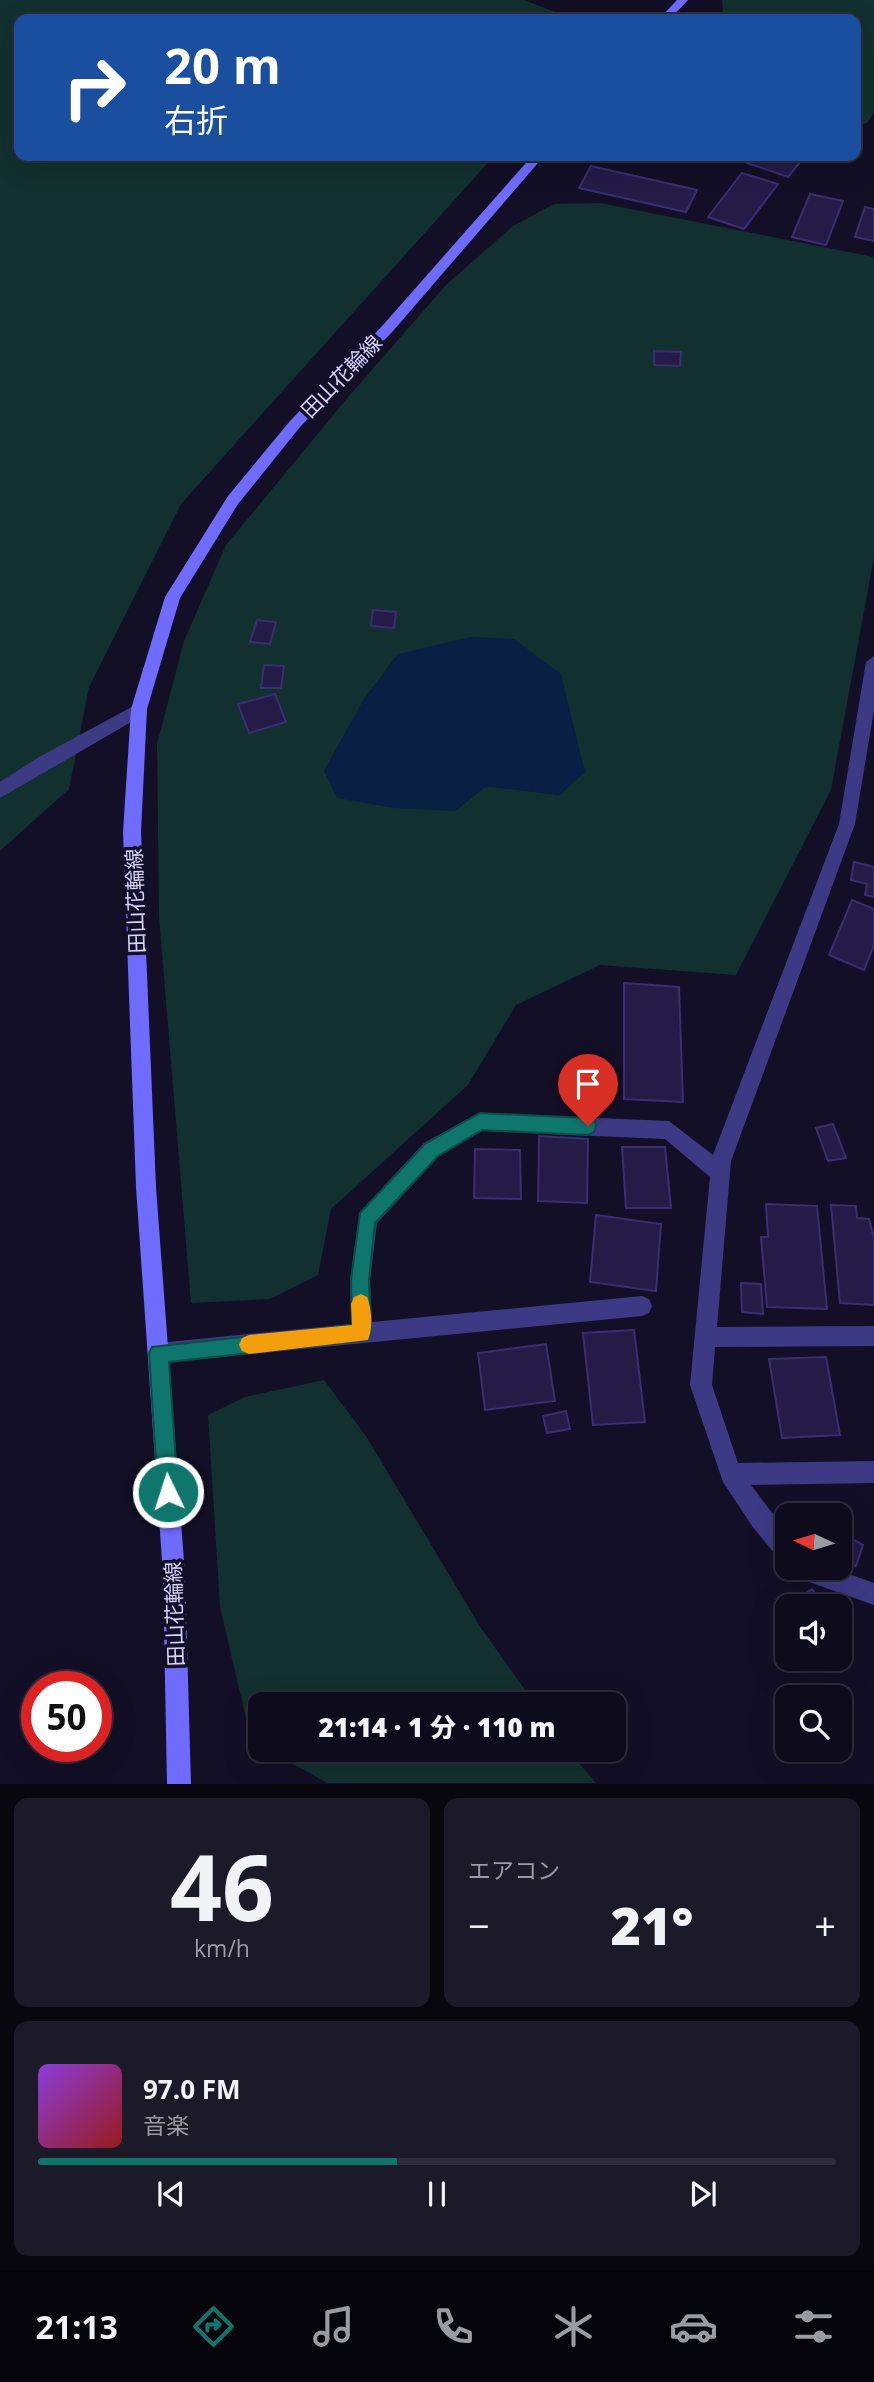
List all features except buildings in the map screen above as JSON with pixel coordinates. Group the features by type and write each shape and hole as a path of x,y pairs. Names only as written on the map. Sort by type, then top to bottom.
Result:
{"main road":[{"path":"669,14 683,0"},
{"name":"田山花輪線","path":"178,1783 174,1575 146,1187 132,832 139,709 173,597 233,500 295,424 388,328 534,161"}],"street":[{"path":"775,1536 731,1474 701,1385 721,1161 846,824 874,662"},
{"path":"0,791 45,762 139,709"},
{"path":"362,1334 360,1280 367,1219 431,1150 480,1122 668,1130 720,1173"},
{"path":"158,1353 642,1306"},
{"path":"705,1337 874,1336"},
{"path":"731,1474 874,1472"},
{"path":"834,1580 874,1594"}],"green space":[{"path":"0,0 524,0 560,14 14,14 14,161 490,161 181,504 89,687 69,789 0,851"},
{"path":"722,0 874,0 874,112 868,122 861,125 861,14 723,14"},
{"path":"600,203 874,257 874,557 831,790 736,975 600,965 516,1005 468,1085 331,1209 318,1275 270,1299 191,1303 159,917 157,744 184,641 226,545 349,396 446,285 513,226 554,204","holes":["398,654 560,795 486,786 455,811 324,771 365,698"]},
{"path":"324,1380 366,1436 481,1628 526,1692 248,1692 248,1727 220,1607 208,1415 245,1397"},
{"path":"290,1762 578,1762 596,1783 327,1783"}],"water":[{"path":"471,637 514,639 561,674 585,772 560,795 486,786 455,811 394,808 337,798 324,771 365,698 398,654"}],"slow traffic":[{"path":"249,1345 362,1334 361,1304"}],"route":[{"path":"168,1492 158,1353 362,1334 360,1280 367,1219 431,1150 480,1122 588,1126"}]}
